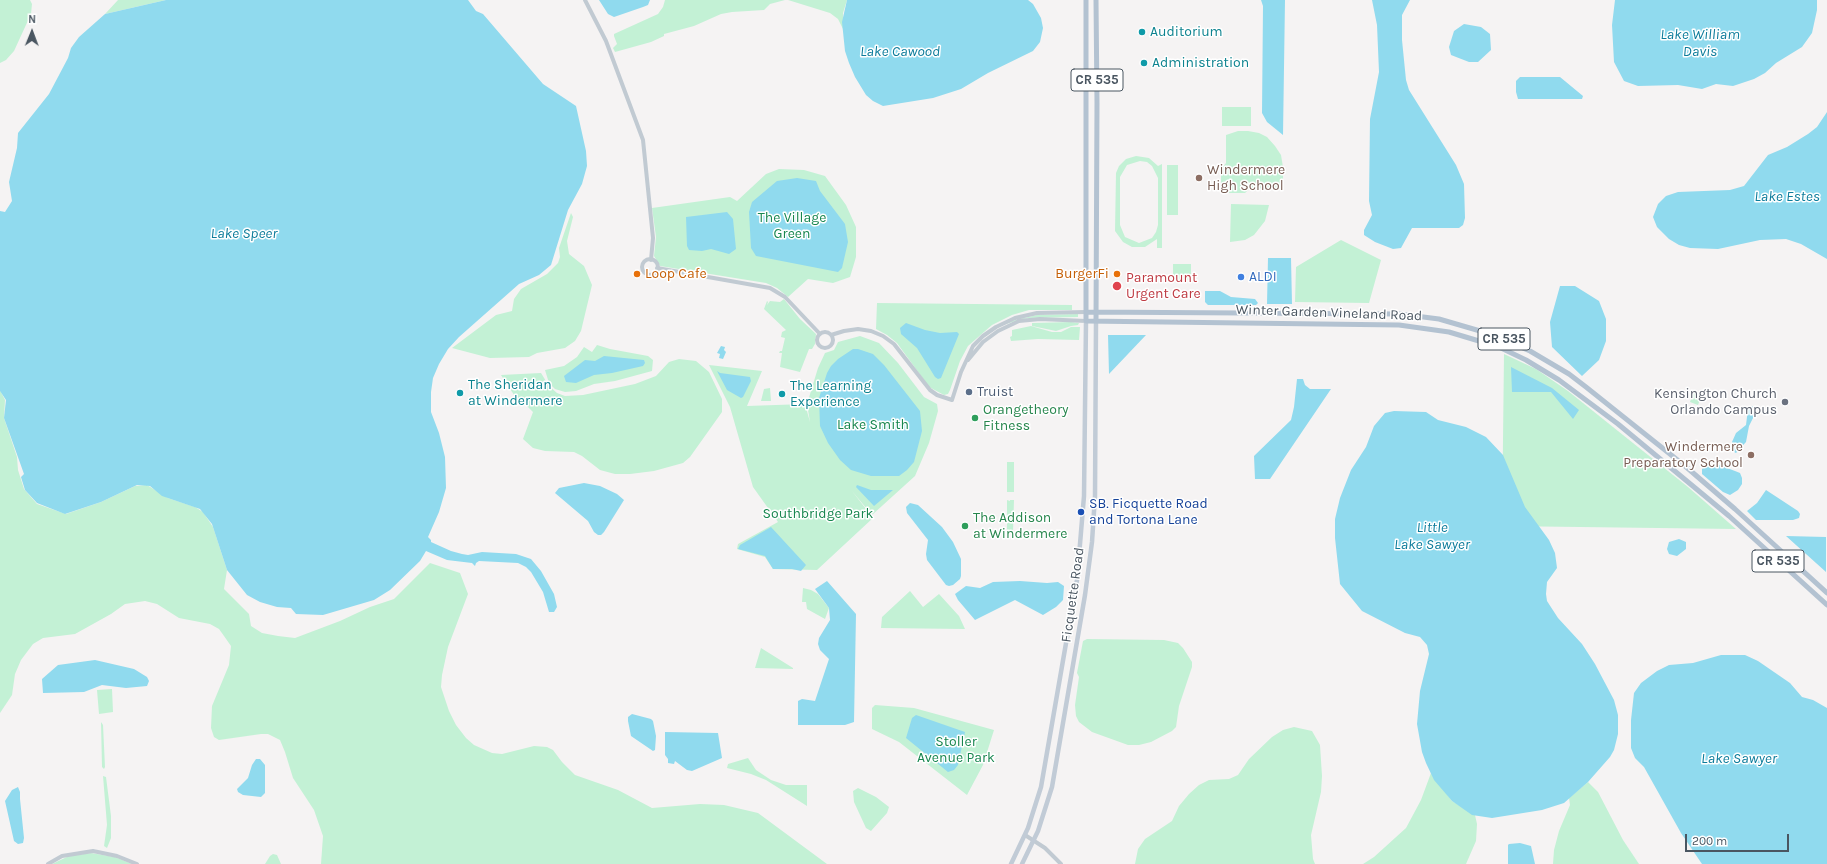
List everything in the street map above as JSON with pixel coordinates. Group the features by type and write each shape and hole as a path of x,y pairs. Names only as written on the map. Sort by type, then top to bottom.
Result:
{"main road":[{"name":"CR 535","path":"1086,0 1086,321"},
{"name":"CR 535","path":"1096,0 1096,313"},
{"name":"Winter Garden Vineland Road","path":"1086,312 1400,314 1439,320 1487,333 1530,351 1580,383 1685,466 1735,509 1827,593"},
{"path":"1096,313 1096,321"},
{"name":"Winter Garden Vineland Road","path":"1086,321 1399,325 1449,332 1499,347 1526,360 1560,380 1613,420 1729,516 1827,605"},
{"name":"Ficquette Road","path":"1011,864 1025,835 1036,805 1043,778 1072,617 1079,567 1084,496 1086,321"},
{"name":"Ficquette Road","path":"1022,864 1034,840 1046,810 1052,786 1081,622 1089,565 1095,477 1096,321"}],"street":[{"path":"585,0 606,41 643,140 653,238 651,260"},
{"path":"651,260 656,263 657,268 651,275 644,272 642,268 644,262 651,260"},
{"path":"657,268 770,288 785,297 820,334"},
{"path":"831,335 832,340 830,345 823,347 818,342 817,338 820,334 825,332 831,335 844,330 858,329 872,331 883,336 894,344 930,390 937,395 952,400 964,365 973,346 983,336 996,327 1015,318 1037,313 1086,312"},
{"path":"964,365 984,342 998,331 1019,321 1040,319 1086,321"},
{"path":"1025,835 1049,852 1061,864"},
{"path":"48,864 62,856 93,851 117,856 137,864"}],"green space":[{"path":"0,0 30,0 32,4 31,14 14,51 6,60 0,63"},
{"path":"118,0 166,0 105,14"},
{"path":"665,0 785,0 770,4 764,10 721,14 694,26 664,34 664,36 651,42 615,52 613,48 617,44 614,34 658,14 663,7"},
{"path":"788,0 847,0 843,13 843,29 838,19 830,13"},
{"path":"1222,107 1251,107 1251,126 1222,126"},
{"path":"1238,131 1259,133 1267,137 1275,146 1281,155 1283,167 1283,179 1279,189 1250,188 1245,193 1227,193 1221,187 1221,169 1226,163 1226,135"},
{"path":"1136,156 1149,158 1158,166 1162,164 1162,248 1157,248 1157,239 1145,247 1132,247 1123,242 1115,231 1116,173 1119,166 1126,159","holes":["1140,161 1147,162 1152,166 1158,178 1158,225 1152,238 1139,243 1125,237 1120,225 1120,177 1127,165"]},
{"path":"1167,165 1178,165 1178,215 1167,215"},
{"name":"The Village Green","path":"779,169 804,170 825,176 846,205 856,227 856,257 850,277 833,283 808,279 788,297 777,288 766,283 660,266 654,256 656,237 652,208 730,197 737,201 766,174"},
{"path":"1231,204 1269,205 1265,221 1254,235 1245,240 1230,242"},
{"path":"571,213 573,217 567,241 569,254 584,266 592,285 581,331 575,341 565,348 537,353 529,357 490,358 452,348 496,315 512,311 514,299 521,289 547,274 558,263 560,257 559,248"},
{"path":"1341,240 1381,260 1369,303 1295,302 1296,267"},
{"path":"1173,264 1191,264 1191,280 1173,280"},
{"path":"784,299 800,319 816,334 815,344 812,349 809,349 800,372 780,367 782,353 779,353 782,351 785,338 781,337 782,332 786,330 764,309 767,301 767,305 770,301 780,302"},
{"path":"877,303 1072,305 1072,310 1029,310 1012,315 992,325 968,346 960,361 950,390 948,394 944,395 929,387 897,343 876,329"},
{"path":"1078,314 1078,317 1028,318 1002,325 1011,321 1037,315"},
{"path":"1032,323 1079,323 1078,325 1056,331 1032,326"},
{"path":"1031,326 1052,332 1061,332 1071,327 1080,327 1079,340 1038,339 1011,341 1010,337 1012,336 1012,330"},
{"name":"Southbridge Park","path":"860,336 879,343 898,363 924,397 937,404 938,411 929,443 915,476 872,515 852,491 873,518 817,570 773,569 765,557 737,549 738,544 778,522 753,487 730,407 709,365 762,371 747,406 805,404 810,422 807,404 818,368 825,353 834,350 838,342"},
{"path":"597,345 648,356 653,360 652,371 615,381 594,384 576,391 565,392 555,389 549,383 545,370 564,366 577,357 584,347 592,352"},
{"path":"1504,354 1536,369 1568,391 1688,487 1736,529 1502,526"},
{"path":"679,359 696,361 709,372 722,399 722,412 690,457 683,463 654,471 630,474 615,474 600,470 582,456 574,452 545,451 533,448 523,439 533,412 526,405 518,401 501,375 541,373 549,386 557,393 565,396 583,395 635,384 656,376 669,362"},
{"path":"770,388 771,401 761,401 764,389"},
{"path":"0,390 5,400 4,418 17,457 18,470 24,489 37,504 66,514 101,502 135,486 147,485 168,498 195,507 203,512 213,527 227,570 224,589 249,614 251,626 262,633 295,638 340,621 370,607 394,599 430,563 460,573 468,594 448,647 441,687 449,711 456,725 466,738 474,745 492,753 502,754 534,746 547,747 553,750 575,775 618,790 652,808 700,804 724,805 758,813 827,864 321,864 323,836 314,810 293,778 280,740 268,734 219,740 214,737 211,728 212,706 229,665 231,646 219,629 210,624 179,618 157,604 145,601 125,604 111,614 75,634 43,638 33,644 21,660 15,674 12,695 0,713"},
{"path":"1694,391 1702,394 1698,405 1690,402"},
{"path":"1007,462 1014,462 1014,492 1007,492"},
{"path":"1007,500 1014,500 1013,531 1007,530"},
{"path":"803,588 818,594 829,608 825,619 807,609 806,602 802,602"},
{"path":"910,591 923,607 939,594 959,616 965,629 881,628 882,617"},
{"path":"1087,639 1164,640 1178,643 1183,648 1192,662 1192,667 1179,706 1176,727 1172,731 1151,742 1139,745 1128,745 1092,732 1079,722 1076,716 1075,705 1079,677 1077,673 1083,641"},
{"path":"761,648 793,668 793,669 755,668"},
{"path":"112,689 113,712 99,714 97,690"},
{"name":"Stoller Avenue Park","path":"875,705 914,708 994,730 983,765 967,795 899,742 872,729 872,708"},
{"path":"101,722 103,725 104,769 102,767"},
{"path":"1294,727 1312,731 1320,745 1322,776 1321,792 1311,835 1313,859 1315,864 1135,864 1138,849 1145,839 1172,821 1179,806 1199,785 1209,780 1229,779 1238,775 1249,759 1272,737 1283,730"},
{"path":"748,758 756,770 771,780 786,785 807,785 807,806 766,780 751,774 727,768 728,764"},
{"path":"1431,773 1452,801 1475,815 1477,824 1476,841 1466,864 1363,864 1374,857 1406,828 1421,800"},
{"path":"103,776 106,777 111,816 111,838 107,848 104,846 107,825"},
{"path":"1588,782 1598,792 1623,840 1639,864 1553,864 1554,850 1559,831 1570,805 1569,798"},
{"path":"858,788 876,797 889,807 887,813 871,831 866,828 854,802 853,791"},
{"path":"91,853 115,857 132,864 52,864 69,856"},
{"path":"273,854 277,855 281,864 265,864 270,856"}],"water":[{"name":"Lake Speer","path":"166,0 468,0 476,11 483,14 543,84 576,106 586,151 587,166 582,184 568,210 551,265 539,275 519,284 459,337 448,349 439,364 433,378 431,392 431,412 439,433 445,457 446,488 439,512 428,537 431,542 462,554 468,555 482,552 516,554 531,559 541,571 554,594 557,607 554,612 549,612 543,592 531,572 526,567 518,563 479,561 475,566 472,563 447,560 426,551 420,561 390,590 374,600 323,615 296,614 291,608 277,607 260,602 247,595 227,570 212,524 200,509 162,496 150,486 137,485 101,502 65,514 37,503 25,490 21,477 24,474 4,418 6,400 0,391 0,211 5,212 12,201 9,182 17,148 18,133 49,94 68,58 71,48 79,37 105,14"},
{"path":"599,0 650,0 648,5 614,17 608,14"},
{"name":"Lake Cawood","path":"847,0 1028,0 1033,4 1041,18 1043,28 1040,42 1033,51 988,73 961,89 933,98 883,106 873,101 866,95 855,77 849,63 845,51 842,22"},
{"path":"1261,0 1285,0 1283,135 1267,122 1262,113 1263,6"},
{"path":"1372,0 1410,0 1402,15 1402,40 1406,80 1409,90 1456,165 1464,184 1465,218 1463,225 1459,228 1412,228 1401,248 1393,249 1375,242 1364,235 1364,230 1372,215 1369,201 1370,119 1379,72 1377,25"},
{"name":"Lake William Davis","path":"1615,0 1817,0 1817,10 1812,33 1802,47 1754,79 1733,86 1716,84 1702,89 1678,85 1638,86 1624,81 1614,62 1612,25"},
{"path":"1464,24 1481,27 1490,34 1491,50 1478,62 1469,62 1451,55 1449,47 1454,31"},
{"path":"1520,77 1560,77 1583,96 1582,99 1518,99 1516,92 1516,81"},
{"name":"Lake Estes","path":"1827,112 1827,259 1801,244 1786,239 1760,240 1718,249 1690,248 1679,245 1669,239 1657,227 1653,217 1658,204 1666,196 1678,192 1730,190 1744,186 1768,155 1787,147 1808,134 1817,127"},
{"path":"797,178 816,181 820,191 845,224 848,242 842,268 838,272 756,256 751,248 749,212 752,202 777,181"},
{"path":"727,212 733,219 736,249 729,254 711,249 702,251 689,250 687,246 686,217"},
{"path":"1268,258 1291,258 1292,304 1267,304"},
{"path":"1560,286 1575,286 1599,301 1606,319 1606,341 1599,360 1582,376 1552,347 1550,322"},
{"path":"1205,291 1220,291 1231,297 1255,299 1258,303 1256,305 1208,305 1205,302"},
{"path":"906,323 925,330 940,333 957,332 959,334 941,378 938,379 935,377 917,348 901,334 900,328"},
{"path":"1108,335 1146,335 1109,374"},
{"path":"721,346 725,347 724,350 726,352 723,359 719,358 720,354 717,353"},
{"name":"Lake Smith","path":"853,349 858,349 873,354 884,365 920,411 922,431 914,462 899,476 871,476 851,470 840,460 828,443 820,426 819,398 827,373 838,359"},
{"path":"604,356 644,360 645,363 643,366 612,373 594,375 576,383 566,382 564,376 585,360 595,361"},
{"path":"1511,367 1552,388 1579,410 1573,419 1551,392 1512,392"},
{"path":"717,371 720,373 750,377 751,381 743,397 741,398 727,390"},
{"path":"1297,379 1303,379 1305,385 1310,389 1331,389 1270,479 1255,479 1254,456 1291,420"},
{"path":"1751,406 1756,408 1756,412 1749,426 1746,442 1736,453 1732,451 1732,442 1736,433 1746,425 1748,409"},
{"name":"Little Lake Sawyer","path":"1394,411 1426,412 1438,420 1466,427 1486,437 1503,455 1525,507 1549,540 1555,553 1557,568 1547,582 1547,601 1558,618 1582,644 1595,664 1614,700 1618,715 1618,734 1614,750 1610,757 1588,782 1564,803 1542,810 1492,818 1472,815 1452,801 1434,780 1426,763 1422,752 1417,724 1420,691 1429,654 1427,645 1420,637 1405,633 1362,611 1340,584 1335,538 1335,519 1340,498 1351,470 1366,447 1374,426 1385,413"},
{"path":"1719,465 1740,473 1742,478 1742,484 1738,490 1730,495 1723,492 1702,474 1702,469 1706,466"},
{"path":"584,483 600,486 617,494 624,500 601,535 594,532 588,521 555,493 559,488"},
{"path":"857,485 871,490 893,490 874,506 856,487"},
{"path":"1766,490 1798,511 1800,514 1799,518 1793,520 1756,520 1747,511 1757,503"},
{"path":"910,503 918,505 942,527 953,542 961,559 961,576 960,579 953,585 946,585 927,560 926,554 928,540 907,513 906,507"},
{"path":"771,527 806,565 801,571 792,569 773,569 765,556 738,549 740,545"},
{"path":"1786,536 1826,537 1826,572"},
{"path":"1679,539 1686,542 1686,549 1677,556 1669,554 1667,549 1669,542"},
{"path":"827,581 856,614 854,722 845,725 798,725 798,701 802,699 815,701 829,659 820,650 818,644 819,638 830,620 829,608 815,589"},
{"path":"1020,581 1047,583 1058,582 1064,586 1063,600 1056,607 1043,615 1015,600 975,620 958,600 955,594 966,586 980,588 993,582"},
{"name":"Lake Sawyer","path":"1721,655 1745,655 1758,661 1790,683 1802,697 1813,700 1827,708 1827,864 1702,864 1681,833 1644,767 1635,758 1631,748 1631,720 1634,693 1641,683 1657,671 1669,665 1693,663"},
{"path":"95,660 134,669 147,677 149,681 147,686 126,688 102,685 84,692 43,693 42,679 58,665"},
{"path":"632,714 651,719 653,721 656,736 655,750 653,751 631,736 628,717"},
{"path":"916,715 965,732 958,765 954,770 948,772 906,738 912,718"},
{"path":"665,732 718,733 722,758 692,771 687,770 675,761 674,764 668,763 668,759 665,755"},
{"path":"256,759 260,759 265,765 265,793 261,797 243,795 238,792 237,789 248,778 252,765"},
{"path":"18,787 20,792 24,838 23,843 18,844 14,841 5,801 12,790"},
{"path":"1520,843 1531,846 1535,864 1508,864 1508,845"}],"place":[{"name":"Auditorium","path":"1142,32"},
{"name":"Administration","path":"1144,63"},
{"name":"Windermere High School","path":"1199,178"},
{"name":"Loop Cafe","path":"637,274"},
{"name":"BurgerFi","path":"1117,274"},
{"name":"ALDI","path":"1241,277"},
{"name":"Paramount Urgent Care","path":"1117,286"},
{"name":"Truist","path":"969,392"},
{"name":"The Sheridan at Windermere","path":"460,393"},
{"name":"The Learning Experience","path":"782,394"},
{"name":"Kensington Church Orlando Campus","path":"1785,402"},
{"name":"Orangetheory Fitness","path":"975,418"},
{"name":"Windermere Preparatory School","path":"1751,455"},
{"name":"SB. Ficquette Road and Tortona Lane","path":"1081,512"},
{"name":"The Addison at Windermere","path":"965,526"}]}
